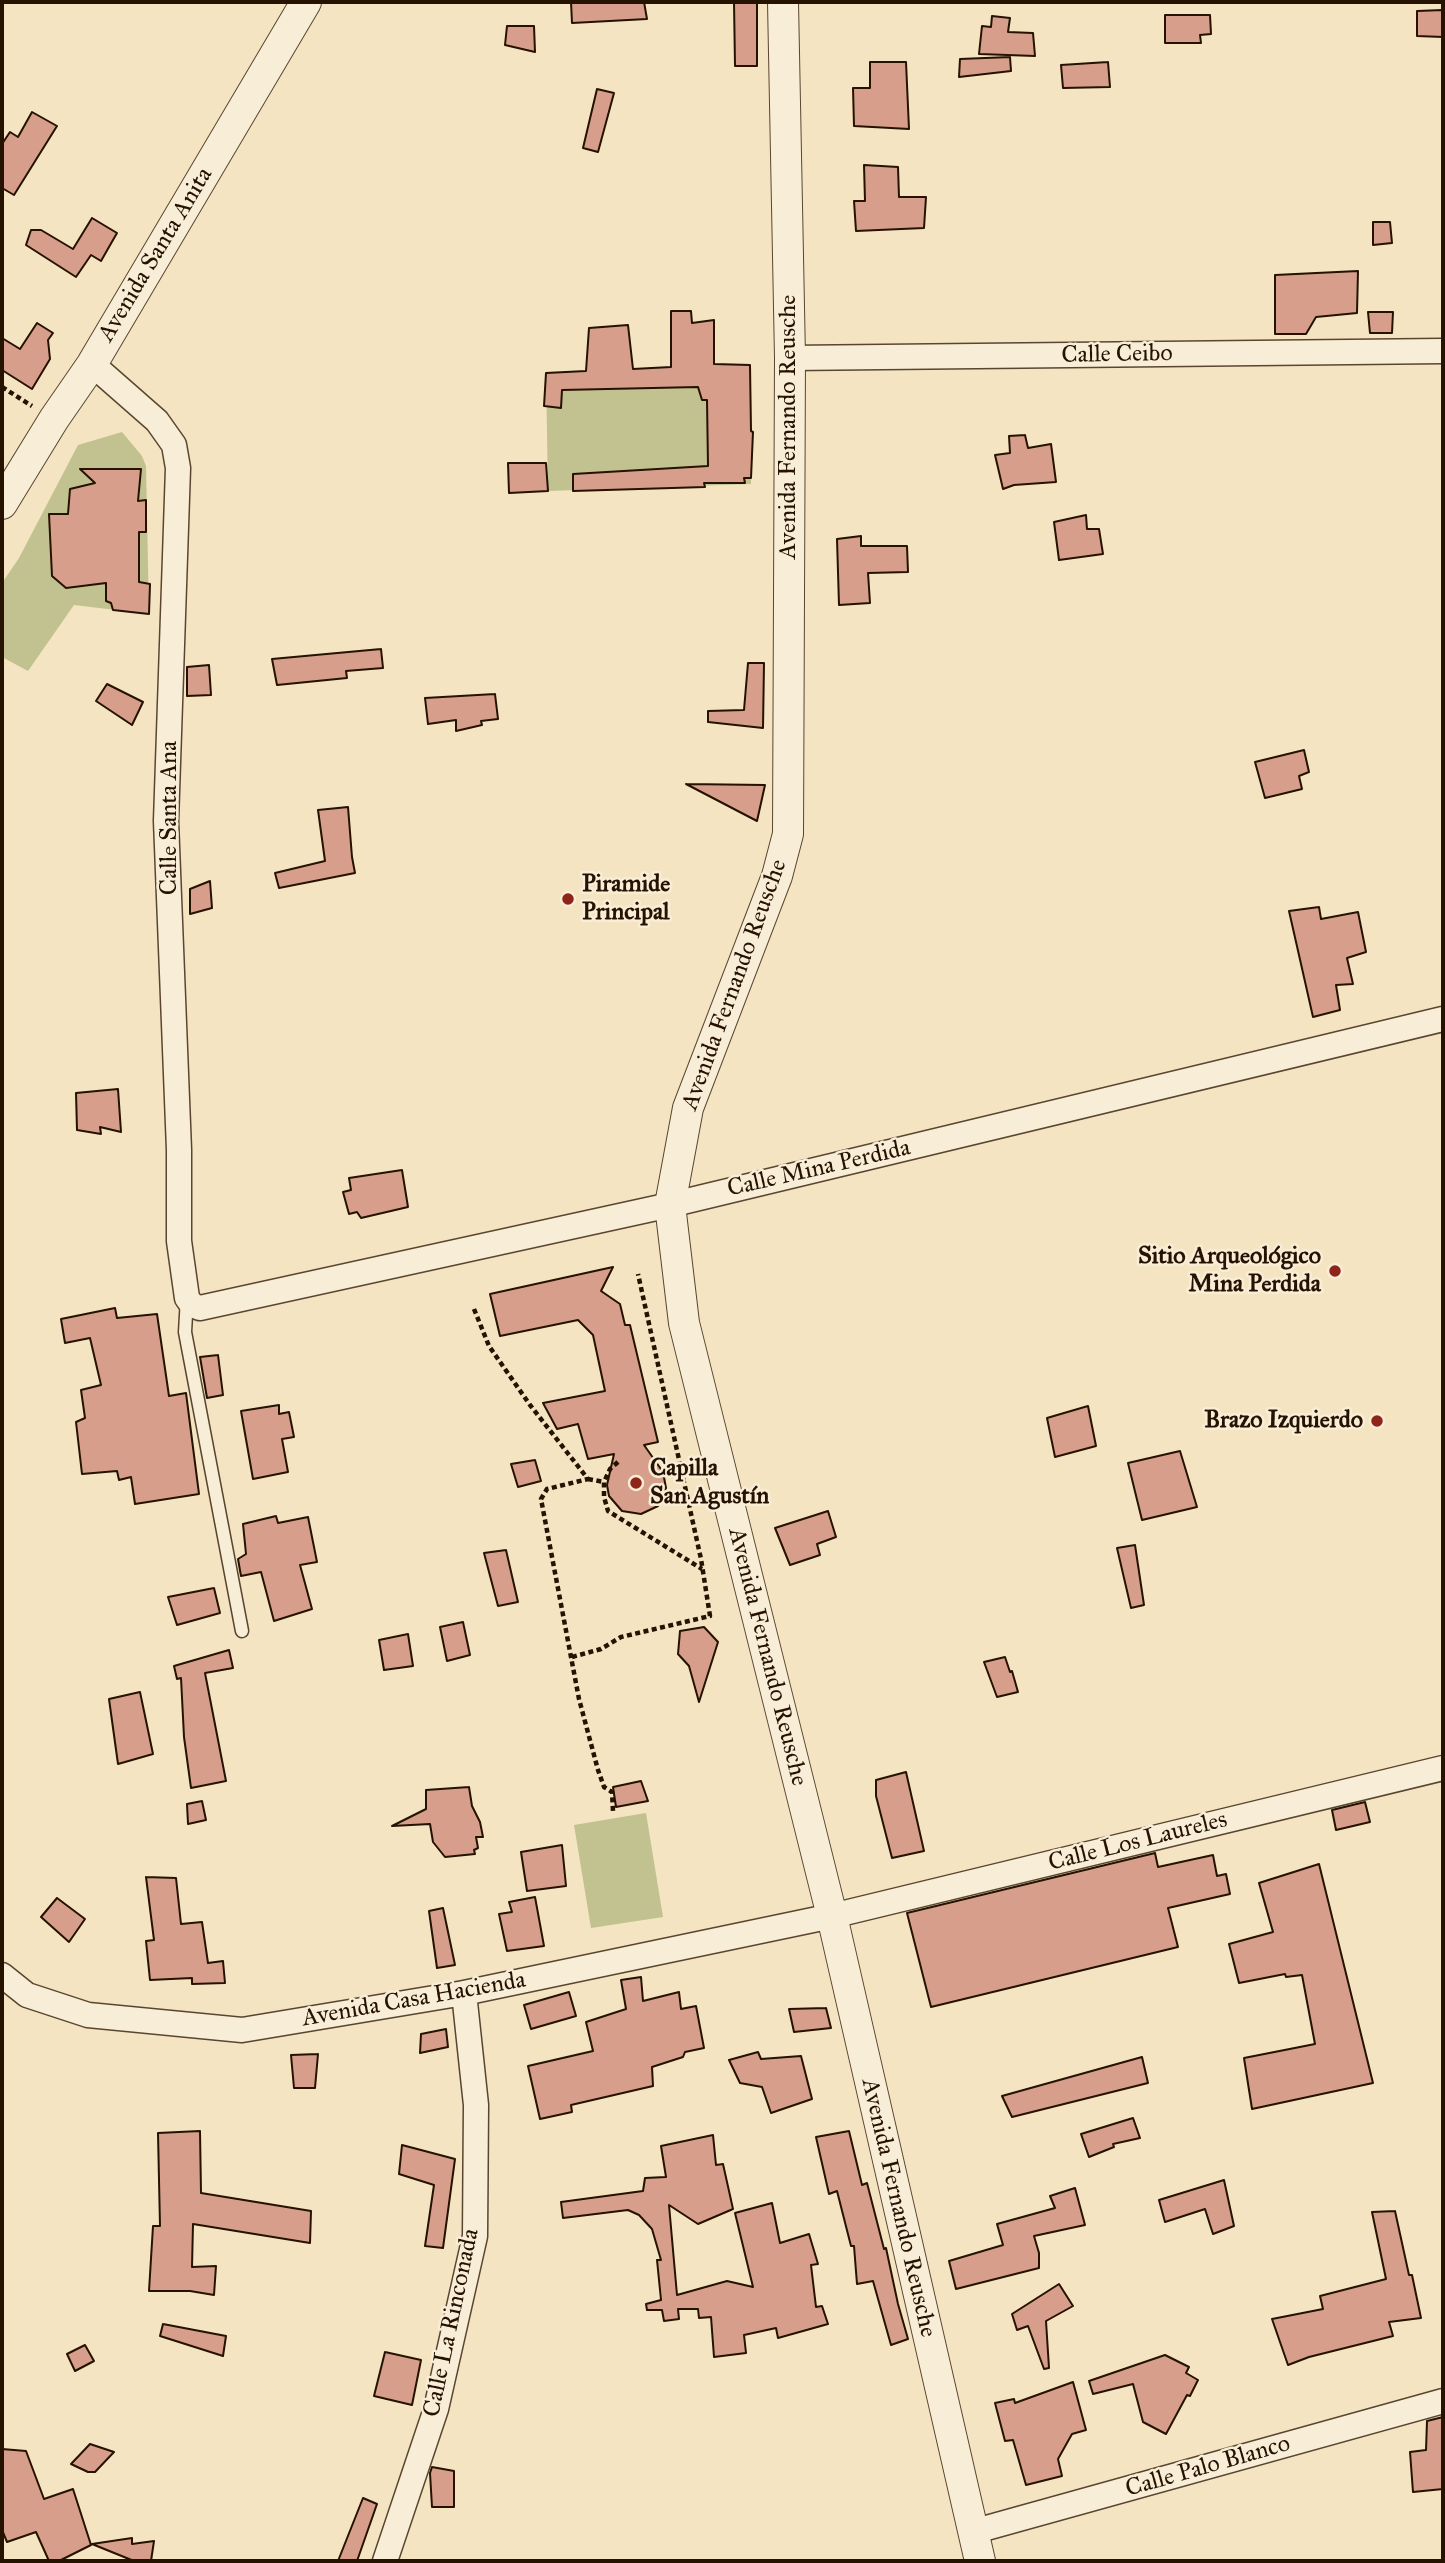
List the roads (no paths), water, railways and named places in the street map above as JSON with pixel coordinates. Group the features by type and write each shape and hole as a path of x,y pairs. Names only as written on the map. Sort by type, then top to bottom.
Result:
{"street":[{"name":"Avenida Santa Anita","path":"2,505 54,419 92,364 306,2"},
{"name":"Avenida Fernando Reusche","path":"783,2 790,358 788,834 777,876 688,1108 670,1205 684,1323 832,1916 980,2561"},
{"name":"Calle Ceibo","path":"790,358 1443,351"},
{"name":"Calle Santa Ana","path":"92,364 157,421 174,445 178,468 166,821 179,1150 179,1241 190,1302"},
{"name":"Calle Mina Perdida","path":"190,1302 200,1308 670,1205 1443,1019"},
{"name":"Calle Los Laureles","path":"832,1916 1443,1768"},
{"name":"Avenida Casa Hacienda","path":"2,1975 27,1995 88,2015 242,2030 464,1993 832,1916"},
{"name":"Calle La Rinconada","path":"385,2561 436,2409 475,2236 477,2105 464,1993"},
{"name":"Calle Palo Blanco","path":"972,2532 1443,2401"}],"lane":[{"path":"190,1302 185,1332 242,1631"}],"place":[{"name":"Piramide Principal","path":"568,899"},
{"name":"Sitio Arqueológico Mina Perdida","path":"1335,1271"},
{"name":"Brazo Izquierdo","path":"1377,1421"},
{"name":"Capilla San Agustín","path":"636,1483"}]}
